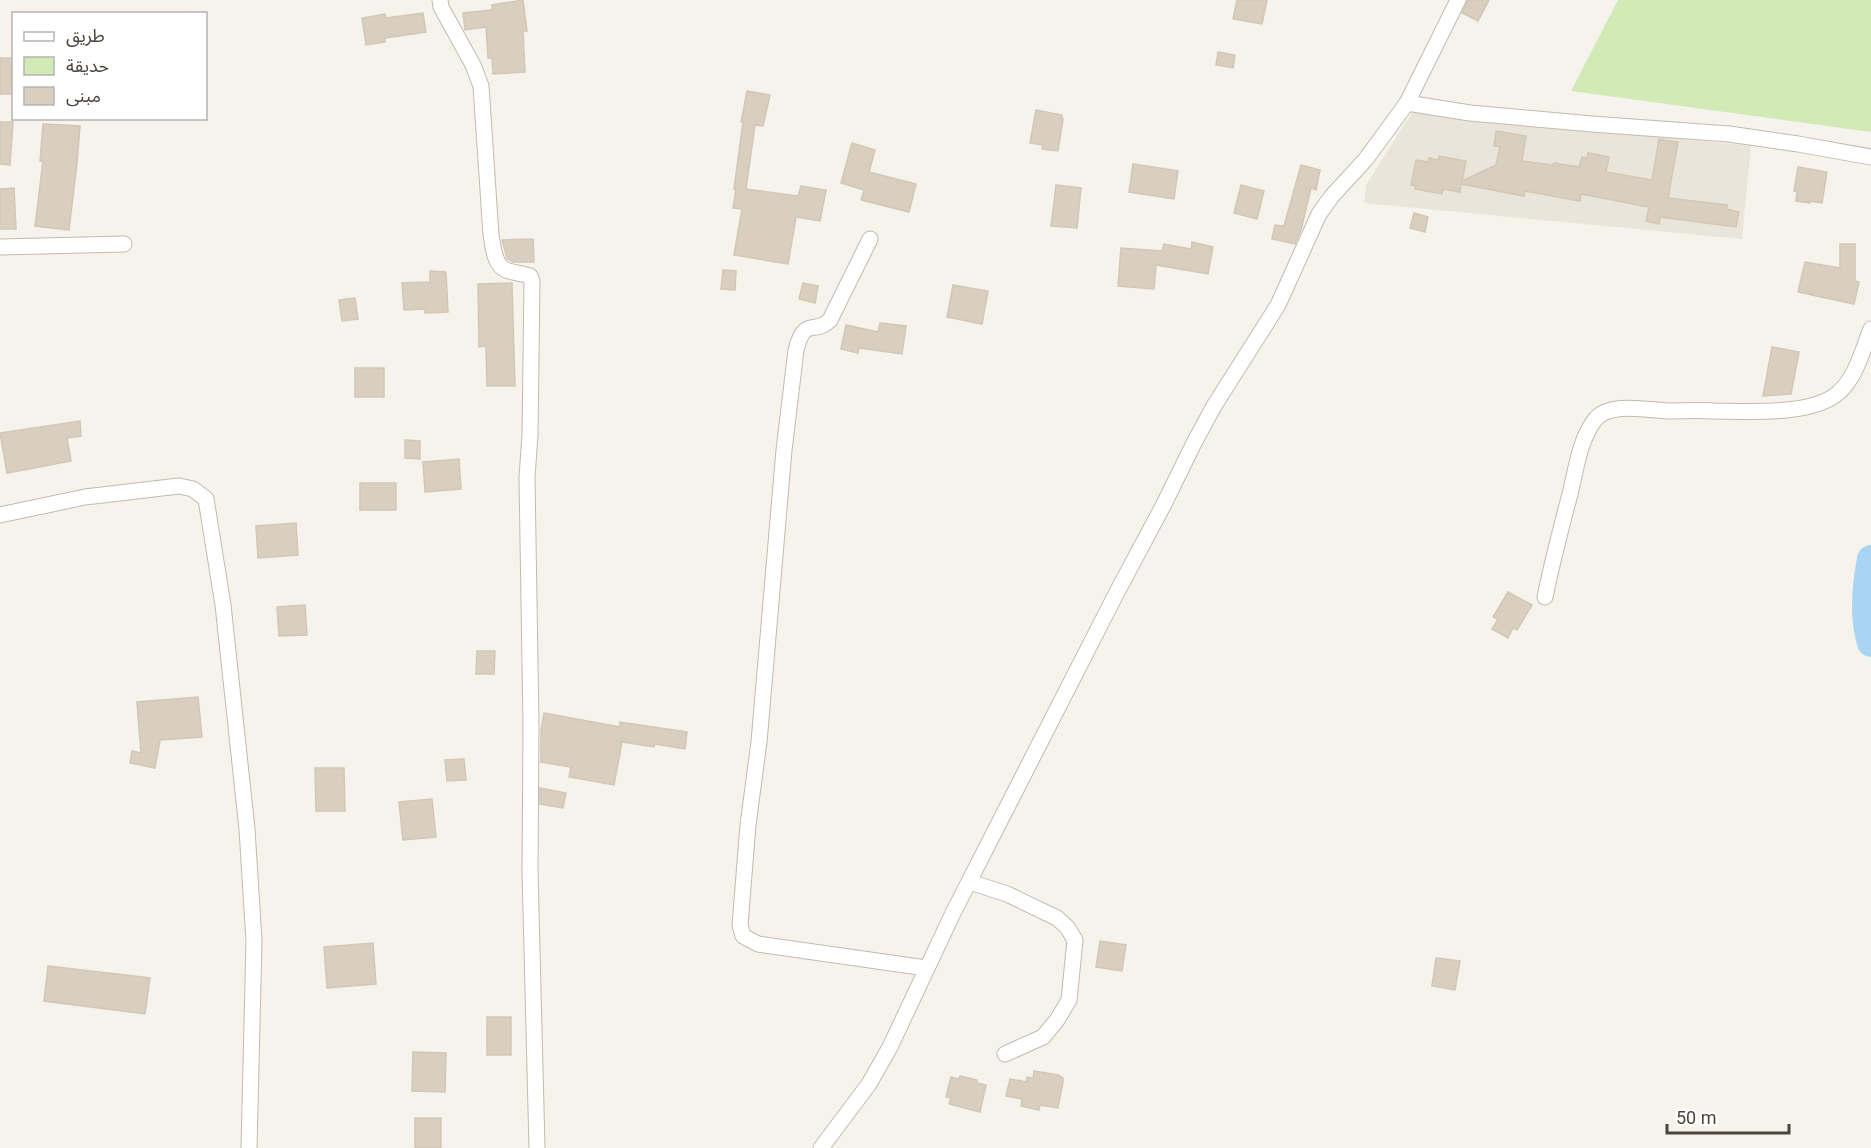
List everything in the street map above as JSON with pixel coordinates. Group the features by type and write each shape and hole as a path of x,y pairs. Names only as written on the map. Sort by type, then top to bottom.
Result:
{"street":[{"path":"440,0 441,7 473,65 481,86 491,235 495,255 502,267 530,276 532,281 527,477 531,883 537,1148"},
{"path":"821,1148 869,1084 890,1047 926,968 1194,443 1219,398 1278,305 1320,214 1332,196 1366,159 1407,103 1458,0"},
{"path":"1407,103 1470,113 1729,134 1871,158"},
{"path":"870,239 830,320 826,324 803,331 796,350 785,438 759,742 748,825 740,925 743,936 758,944 926,968"},
{"path":"0,247 124,244"},
{"path":"1545,597 1581,447 1594,419 1606,411 1624,408 1668,411 1788,410 1827,401 1837,395 1847,384 1871,329"},
{"path":"0,515 84,497 179,486 193,489 206,498 223,605 249,862 254,941 249,1148"},
{"path":"970,882 1006,894 1057,918 1067,927 1075,940 1069,1000 1057,1020 1043,1037 1005,1054"}],"shaded area":[{"path":"1413,111 1751,146 1742,239 1364,203 1366,185"}],"green space":[{"path":"1618,0 1871,0 1871,132 1571,91"}],"building":[{"path":"523,0 527,31 523,31 525,72 493,74 492,58 488,58 486,27 465,30 463,13 492,10 492,5"},
{"path":"1237,0 1267,0 1262,24 1233,19"},
{"path":"1468,0 1489,0 1478,21 1462,13"},
{"path":"423,13 426,32 385,38 385,42 366,45 362,18 385,14 386,18"},
{"path":"1218,52 1235,55 1233,68 1216,65"},
{"path":"0,58 12,58 12,94 0,94"},
{"path":"747,91 770,95 763,126 755,125 746,189 798,196 801,186 826,190 820,221 796,217 788,264 734,255 742,209 733,208 736,189 734,189 743,122 741,122"},
{"path":"1036,110 1062,115 1058,151 1042,149 1043,145 1030,143"},
{"path":"0,122 13,122 10,165 0,164"},
{"path":"43,124 80,126 69,230 35,226 43,161 40,161"},
{"path":"1496,131 1526,136 1522,161 1579,167 1582,157 1587,158 1588,153 1609,157 1606,172 1652,180 1659,139 1678,142 1668,198 1727,205 1727,209 1739,212 1736,227 1660,217 1659,224 1646,221 1649,207 1581,194 1580,201 1525,191 1524,196 1461,184 1460,192 1443,189 1442,194 1415,189 1416,186 1411,185 1416,160 1428,162 1429,158 1438,160 1439,156 1466,161 1462,181 1496,165 1500,147 1494,146"},
{"path":"852,143 875,150 869,172 916,184 909,212 861,200 864,190 841,183"},
{"path":"1133,164 1178,171 1174,199 1129,192"},
{"path":"1301,165 1320,170 1316,190 1311,188 1301,230 1295,244 1272,239 1275,225 1284,226"},
{"path":"1798,167 1827,172 1822,203 1796,201 1797,192 1794,191"},
{"path":"1056,185 1081,188 1077,228 1051,226"},
{"path":"1241,185 1264,191 1257,219 1234,213"},
{"path":"14,188 16,229 0,229 0,189"},
{"path":"1414,213 1428,217 1425,232 1410,228"},
{"path":"533,239 534,262 513,262 507,258 502,240"},
{"path":"1192,242 1213,247 1208,274 1156,265 1154,289 1118,286 1121,248 1162,251 1164,244 1191,249"},
{"path":"1840,244 1855,244 1855,281 1859,282 1854,304 1798,292 1805,262 1840,268"},
{"path":"723,270 736,271 735,290 721,289"},
{"path":"430,271 446,272 448,312 425,313 425,309 404,310 402,283 430,282"},
{"path":"512,283 515,386 487,386 486,346 479,347 478,284"},
{"path":"803,283 818,286 815,303 799,299"},
{"path":"953,285 988,291 982,324 947,317"},
{"path":"355,298 358,319 342,321 339,300"},
{"path":"880,323 906,326 902,354 859,348 858,353 841,349 846,325 878,332"},
{"path":"1772,347 1799,352 1791,394 1763,396"},
{"path":"355,368 384,368 384,397 355,397"},
{"path":"80,421 81,436 67,438 71,461 7,473 0,433"},
{"path":"405,440 420,441 420,459 405,458"},
{"path":"459,459 461,489 425,492 423,462"},
{"path":"360,483 396,483 396,510 360,510"},
{"path":"296,523 298,555 258,558 256,526"},
{"path":"1508,592 1532,605 1517,630 1513,628 1508,638 1492,629 1498,619 1493,617"},
{"path":"305,605 307,635 279,636 277,607"},
{"path":"477,651 495,651 494,674 476,674"},
{"path":"198,697 202,737 160,740 155,768 130,763 132,751 141,753 137,702"},
{"path":"544,713 620,727 620,722 687,732 685,749 622,742 614,785 569,777 571,767 541,762 541,730"},
{"path":"464,759 466,780 447,781 445,760"},
{"path":"315,768 344,768 345,811 316,811"},
{"path":"540,788 566,793 563,808 540,804"},
{"path":"432,799 436,837 403,840 399,802"},
{"path":"1100,941 1126,945 1122,971 1096,967"},
{"path":"373,943 376,984 327,988 324,947"},
{"path":"1436,958 1460,961 1455,990 1432,986"},
{"path":"48,966 150,978 145,1014 44,1001"},
{"path":"487,1017 511,1017 511,1055 487,1055"},
{"path":"413,1052 446,1053 445,1092 412,1091"},
{"path":"1034,1071 1063,1078 1058,1108 1040,1105 1039,1110 1021,1106 1022,1099 1006,1096 1010,1079 1026,1082 1027,1077 1033,1078"},
{"path":"960,1076 986,1085 980,1112 949,1104 951,1098 946,1097 951,1077 959,1079"},
{"path":"415,1118 441,1118 441,1148 415,1148"}],"waterway":[{"path":"1871,559 1866,601 1871,643"}]}
